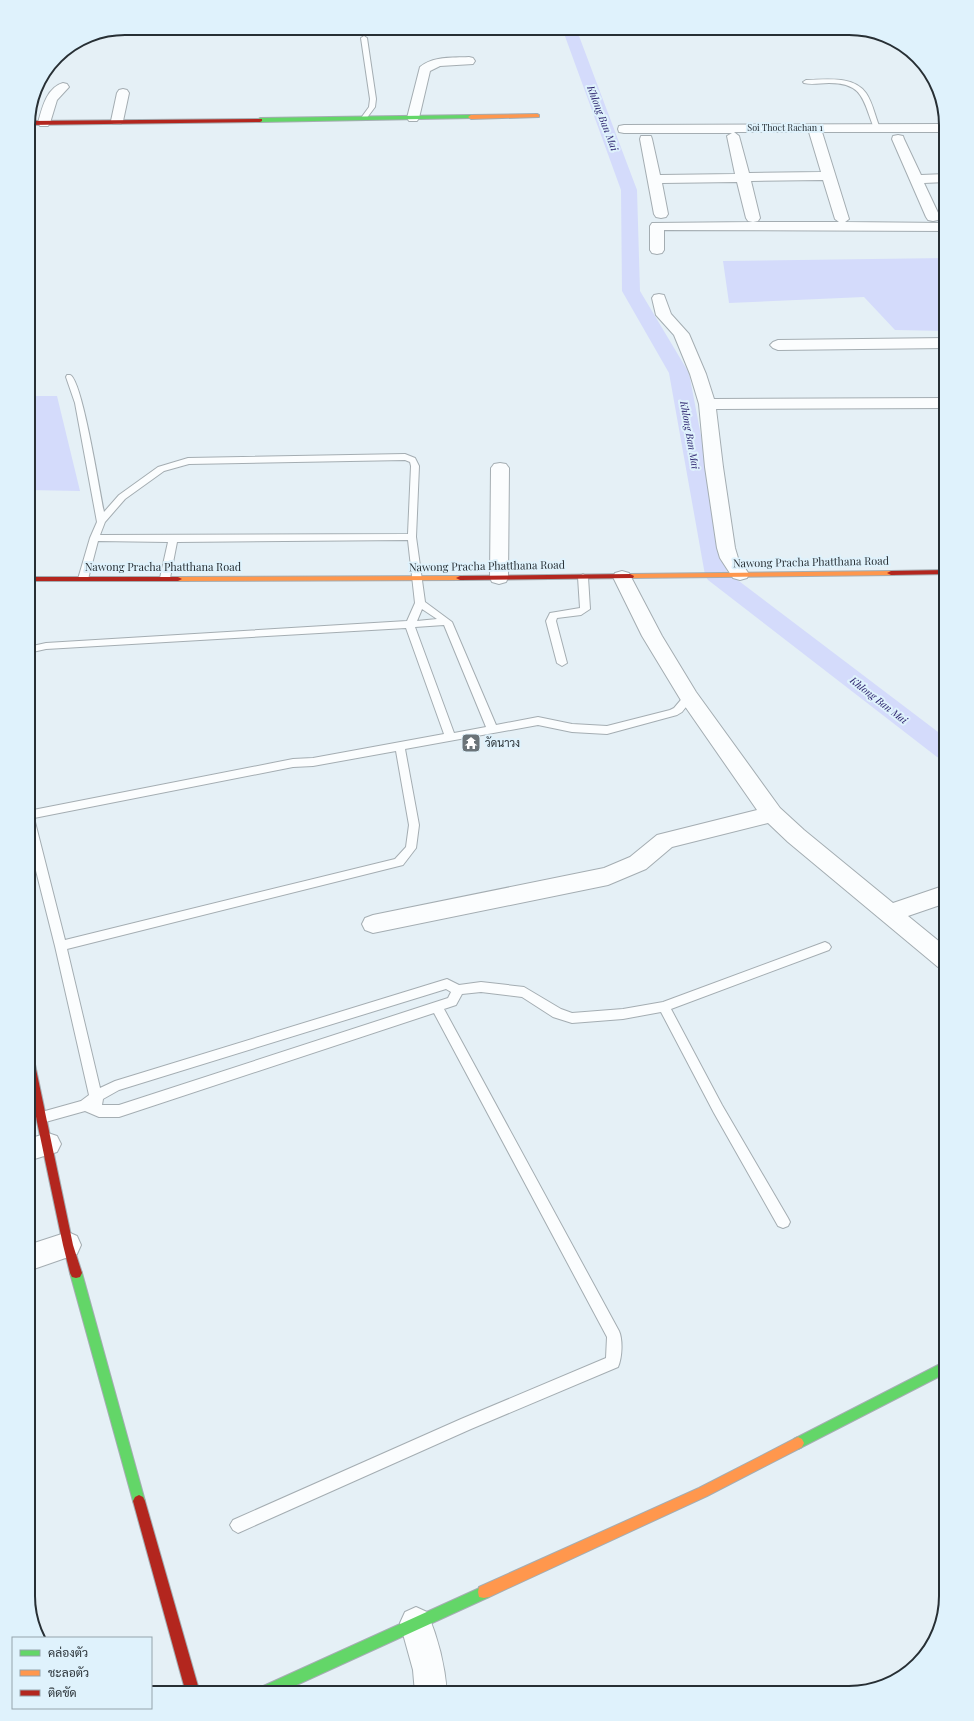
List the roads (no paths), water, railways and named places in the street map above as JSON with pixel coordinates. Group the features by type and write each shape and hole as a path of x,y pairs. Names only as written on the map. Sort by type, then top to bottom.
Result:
{"street":[{"path":"413,118 424,70 428,65 436,63 469,61"},
{"path":"44,123 51,99 63,87"},
{"path":"117,121 123,93"},
{"path":"35,123 537,116"},
{"path":"814,128 842,219"},
{"name":"Soi Thoet Rachan 1","path":"624,129 939,128"},
{"path":"732,136 744,177 753,218"},
{"path":"646,138 661,214"},
{"path":"898,139 933,217"},
{"path":"654,179 830,176"},
{"path":"916,179 939,178"},
{"path":"657,250 657,226 939,227"},
{"path":"660,298 664,315 681,334 698,374 707,404 714,467 726,548 736,574"},
{"path":"778,344 939,342"},
{"path":"707,404 939,403"},
{"path":"499,578 500,468"},
{"name":"Nawong Pracha Phatthana Road","path":"35,579 417,579 939,572"},
{"path":"622,577 652,636 689,698 772,814 796,836 939,954"},
{"path":"373,924 608,876 638,863 665,841 772,814"},
{"path":"889,913 939,896"},
{"path":"35,1086 42,1117 38,1147 68,1245 191,1686"},
{"path":"35,1256 68,1245"},
{"path":"279,1686 703,1492 939,1371"},
{"path":"416,1623 429,1670 430,1686"}],"lane":[{"path":"364,38 372,108 364,118"},
{"path":"806,82 845,82 857,87 863,93 876,128"},
{"path":"70,377 79,403 101,522"},
{"path":"83,579 94,538 101,522 122,497 161,469 173,464 188,461 411,458 414,461 415,466 412,537 420,603 410,625 450,736"},
{"path":"94,538 173,540 412,537"},
{"path":"165,578 173,540"},
{"path":"562,663 551,621 553,615 581,612 584,609 583,577"},
{"path":"420,603 447,622 492,728"},
{"path":"35,648 46,646 447,622"},
{"path":"35,815 293,763 313,762 400,747 538,720 572,728 607,730 673,713 678,710 689,698"},
{"path":"61,946 399,862 411,848 414,825 400,747"},
{"path":"35,844 97,1096 99,1111"},
{"path":"42,1117 85,1105 115,1086 447,984 458,990 481,987 524,992 557,1013 572,1018 623,1014 664,1007 825,947"},
{"path":"85,1105 99,1111 119,1111 438,1007 452,1002 458,990"},
{"path":"238,1525 466,1424 613,1362 614,1336 438,1007"},
{"path":"664,1007 718,1108 784,1222"}],"water":[{"path":"939,258 939,331 895,330 864,297 729,303 723,261"},
{"path":"35,396 57,396 80,491 35,490"}],"waterway":[{"name":"Khlong Ban Mai","path":"572,35 629,190 631,291 679,373 716,575 939,746"}],"place":[{"name":"วัดนาวง","path":"471,743"}]}
